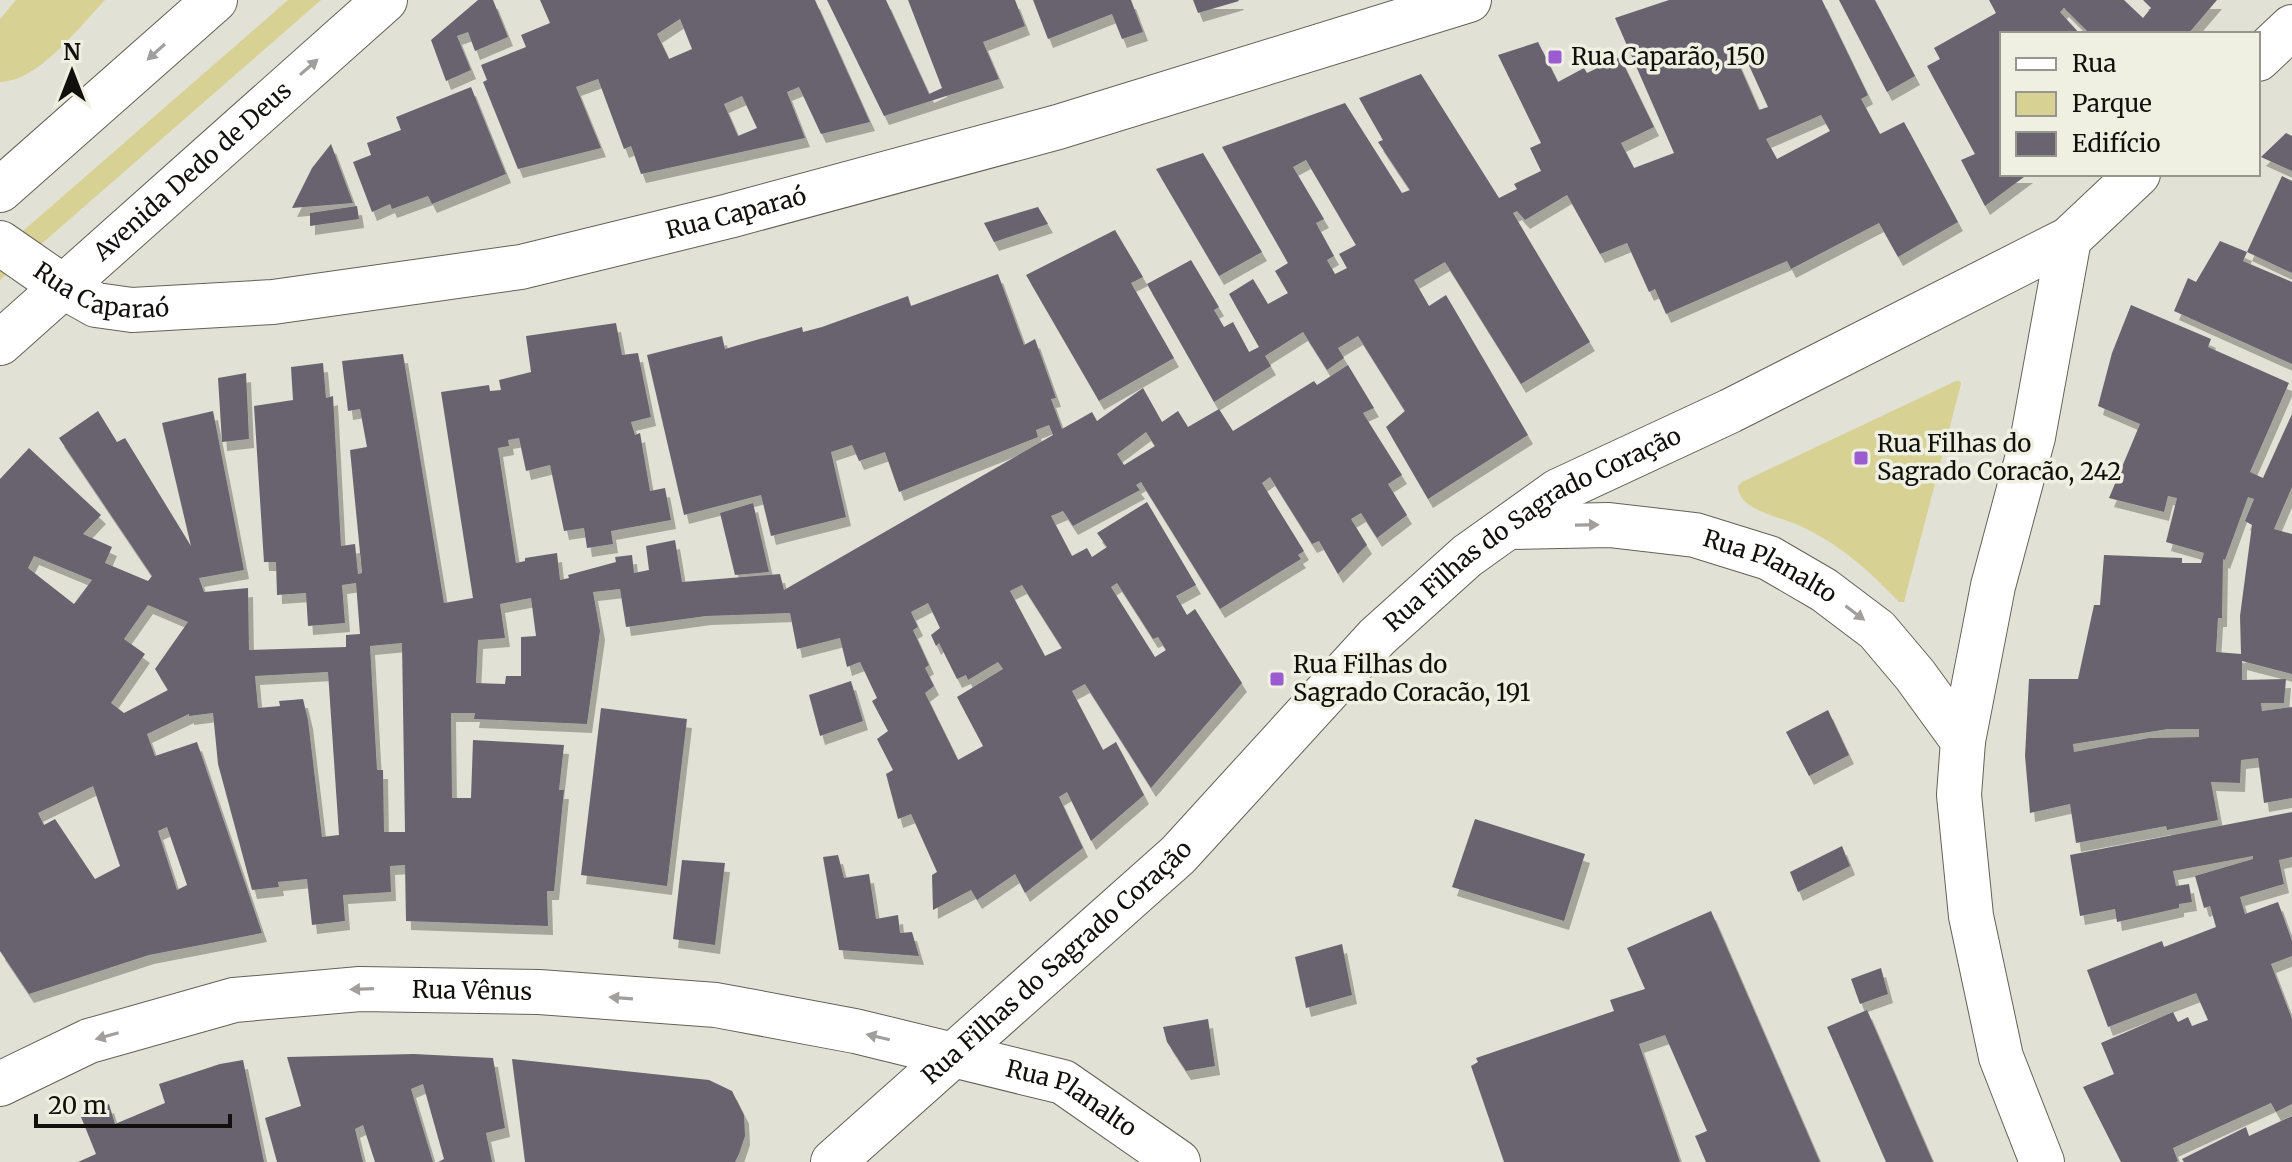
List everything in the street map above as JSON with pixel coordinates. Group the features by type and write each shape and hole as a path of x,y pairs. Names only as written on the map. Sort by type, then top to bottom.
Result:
{"street":[{"path":"0,190 215,0"},
{"name":"Avenida Dedo de Deus","path":"0,343 385,0"},
{"name":"Rua Caparaó","path":"0,243 62,286 96,305 132,310 273,302 521,267 729,216 1058,127 1469,0"},
{"path":"2260,57 2292,27"},
{"name":"Rua Filhas do Sagrado Coração","path":"833,1162 1178,855 1377,637 1467,556 1558,491 1730,411 2069,239 2136,176"},
{"path":"2042,1162 2001,1057 1971,916 1959,795 1963,741 1993,586 2033,437 2069,239"},
{"name":"Rua Planalto","path":"1509,527 1609,525 1695,535 1769,558 1824,590 1877,630 1915,675 1963,741"},
{"name":"Rua Vênus","path":"0,1084 89,1041 234,1000 360,989 539,992 716,1005 855,1031 954,1054"},
{"name":"Rua Planalto","path":"954,1054 1063,1082 1178,1162"}],"green space":[{"path":"16,0 105,0 43,63 14,80 0,82 0,19"},
{"path":"288,0 321,0 0,280 0,251"},
{"path":"1956,381 1961,384 1904,602 1899,602 1839,548 1796,524 1756,509 1740,495 1738,486 1742,482"}],"building":[{"path":"478,0 493,0 508,37 475,51 468,32 457,36 471,70 446,81 431,40"},
{"path":"540,0 815,0 870,122 821,134 799,87 787,92 805,138 641,174 631,146 624,149 598,79 576,87 601,148 518,169 483,82 487,80 481,65 526,47 521,35 550,23","holes":["680,19 692,49 669,59 657,34","742,96 757,128 738,136 724,104"]},
{"path":"827,0 886,0 929,94 942,88 908,0 1015,0 1025,26 983,42 999,79 884,116"},
{"path":"1033,0 1131,0 1143,32 1122,39 1112,14 1048,39"},
{"path":"1193,0 1238,0 1239,1 1198,13"},
{"path":"1669,0 1822,0 1868,95 1861,99 1880,134 1904,122 1958,222 1898,257 1879,223 1791,269 1787,261 1666,314 1655,289 1649,292 1627,243 1600,254 1567,195 1525,220 1517,211 1513,213 1590,342 1521,384 1445,262 1414,280 1429,306 1446,295 1528,435 1428,499 1386,427 1405,411 1358,336 1338,348 1344,358 1327,370 1303,332 1265,356 1271,366 1214,402 1147,284 1191,260 1219,307 1214,310 1224,327 1233,322 1249,352 1259,347 1229,294 1253,279 1268,304 1288,293 1275,271 1288,263 1222,147 1345,103 1402,193 1410,190 1378,142 1383,140 1359,98 1421,74 1499,198 1517,189 1514,184 1541,171 1530,148 1541,143 1498,55 1538,42 1558,82 1584,68 1587,73 1620,57 1654,127 1621,143 1634,168 1674,153 1615,18","holes":["1742,50 1768,107 1759,110 1734,53","1821,115 1830,131 1777,159 1766,139","1306,160 1356,245 1339,254 1347,268 1335,274 1327,260 1334,256 1316,223 1324,219 1293,167"]},
{"path":"1839,0 1875,0 1915,76 1887,92"},
{"path":"1989,0 2124,0 2143,18 2151,8 2143,0 2217,0 2190,32 2088,32 2064,8 2060,12 2078,32 2000,32 2000,176 2025,176 1985,206 1961,160 1975,154 1927,66 1940,59 1934,48 1996,13"},
{"path":"471,87 506,174 432,204 428,196 392,209 390,204 372,212 353,162 371,155 367,143 401,130 396,117"},
{"path":"2286,133 2292,136 2292,171 2261,157"},
{"path":"331,144 353,203 292,208 312,168"},
{"path":"1203,153 1262,252 1219,276 1156,169"},
{"path":"2282,176 2292,181 2292,273 2247,252"},
{"path":"357,206 359,219 310,226 310,213"},
{"path":"1038,207 1048,224 994,242 984,223"},
{"path":"1115,230 1143,277 1131,283 1174,358 1099,401 1026,275"},
{"path":"2220,241 2247,252 2243,261 2292,282 2292,364 2174,311 2188,278 2196,282"},
{"path":"998,274 1024,345 1035,339 1056,398 1051,399 1062,429 1092,412 1097,421 1143,388 1162,422 1178,411 1188,427 1219,409 1233,431 1314,381 1317,385 1348,365 1374,408 1363,413 1402,475 1388,484 1407,515 1377,538 1361,513 1351,519 1367,545 1338,574 1319,541 1312,544 1270,477 1262,483 1304,551 1298,555 1301,559 1220,609 1141,482 1136,485 1140,490 1073,526 1063,511 1051,516 1072,556 1087,548 1092,557 1107,547 1097,533 1147,502 1196,585 1176,596 1187,615 1195,609 1242,683 1151,788 1085,684 1072,691 1103,750 1116,742 1144,795 1091,841 1067,792 1059,797 1083,848 1025,893 1015,874 977,900 971,890 933,910 932,875 937,872 911,814 898,819 886,774 893,770 877,739 888,731 872,701 877,698 860,662 847,667 840,638 797,649 790,613 706,616 626,627 620,589 593,592 600,631 587,724 474,719 475,713 451,713 452,798 471,798 473,740 564,745 559,790 564,790 554,891 547,891 548,926 406,921 405,865 390,866 391,892 343,895 345,921 312,925 307,879 278,882 279,887 252,890 218,764 213,713 189,714 147,734 155,756 197,742 262,933 149,955 29,994 0,951 0,479 29,448 101,515 83,534 112,547 105,563 148,581 152,576 59,438 98,411 117,442 125,438 191,546 162,423 213,411 244,570 199,578 204,592 248,588 249,650 346,647 346,635 360,634 356,583 342,585 345,623 308,626 306,593 277,595 276,562 264,562 254,406 293,400 291,367 323,363 326,398 333,396 341,546 355,544 358,574 362,573 350,450 367,447 360,409 348,411 342,361 403,354 444,603 473,598 441,392 489,385 490,391 501,390 499,380 531,372 526,336 616,323 622,355 638,353 651,417 631,422 635,435 640,433 650,491 665,488 671,520 611,531 613,544 587,548 584,528 564,531 550,465 526,471 519,438 508,440 509,446 498,448 516,563 525,561 525,558 557,553 560,580 616,562 615,557 632,555 634,573 649,570 646,546 675,540 682,582 780,574 784,590 1053,435 1049,425 1036,430 1038,437 899,492 885,452 859,461 852,445 831,452 846,517 771,536 761,495 684,515 647,355 722,336 725,349 802,327 803,332 908,296 911,306","holes":["1146,432 1155,446 1124,465 1117,454","34,556 92,580 74,604 28,568","1117,583 1153,639 1158,637 1166,650 1155,657 1111,587","1022,585 1062,648 1045,656 1010,591","531,598 536,636 521,637 521,676 506,676 505,684 476,683 478,640 505,638 500,604","928,603 940,628 931,635 936,646 939,643 957,679 966,675 968,680 998,662 1003,669 957,697 983,746 958,760 925,693 934,686 925,668 929,665 913,630 918,627 911,612","148,605 188,622 155,669 168,690 124,713 111,703 145,654 124,639","402,643 405,832 384,832 383,770 377,770 370,646","328,672 339,835 322,837 303,699 279,701 280,706 258,708 255,676","93,786 120,866 95,879 55,819 44,825 38,813","167,827 187,885 177,890 158,831"]},
{"path":"2131,305 2211,339 2208,347 2289,383 2250,472 2263,478 2292,414 2292,487 2274,529 2292,534 2292,674 2242,661 2242,680 2286,679 2284,703 2261,703 2262,711 2292,707 2292,798 2264,803 2258,758 2241,760 2240,783 2211,782 2218,820 2076,843 2070,804 2030,813 2025,756 2029,679 2078,679 2094,605 2100,605 2104,555 2182,558 2182,563 2201,563 2204,553 2166,542 2177,498 2168,496 2164,512 2109,498 2140,424 2098,406 2112,353","holes":["2248,497 2254,499 2245,521 2252,525 2240,616 2241,654 2216,652 2218,618 2222,618 2223,559","2168,729 2199,729 2199,737 2149,738 2074,752 2073,744"]},
{"path":"246,373 249,439 222,442 218,378"},
{"path":"753,503 769,572 735,575 720,513"},
{"path":"851,681 863,721 820,736 809,695"},
{"path":"601,708 687,719 667,886 581,875"},
{"path":"1828,710 1849,755 1809,776 1786,732"},
{"path":"2292,812 2292,857 2279,860 2284,884 2240,897 2245,914 2278,902 2292,941 2292,956 2271,964 2292,1019 2292,1104 2276,1112 2271,1103 2173,1148 2176,1162 2121,1162 2083,1087 2114,1074 2101,1043 2173,1012 2178,1022 2188,1017 2192,1026 2208,1020 2196,993 2108,1027 2087,970 2162,941 2164,947 2216,927 2210,906 2204,908 2195,876 2253,859 2253,856 2173,871 2176,886 2189,884 2192,902 2179,904 2179,908 2117,922 2115,909 2080,916 2070,855"},
{"path":"1475,819 1585,854 1564,921 1452,887"},
{"path":"1842,846 1850,866 1798,892 1790,872"},
{"path":"838,855 844,878 869,874 876,919 898,915 900,933 912,932 919,956 839,950 823,857"},
{"path":"682,860 725,863 715,945 673,939"},
{"path":"1711,911 1820,1162 1706,1162 1695,1136 1707,1131 1665,1035 1639,1044 1680,1162 1504,1162 1471,1066 1478,1062 1476,1058 1614,1011 1610,1000 1645,989 1627,948"},
{"path":"1342,944 1352,995 1306,1008 1295,957"},
{"path":"1881,968 1888,994 1860,1004 1851,979"},
{"path":"1867,1010 1933,1162 1886,1162 1827,1027"},
{"path":"1208,1019 1215,1066 1186,1071 1167,1042 1163,1027"},
{"path":"414,1054 493,1058 505,1128 486,1133 492,1162 438,1162 444,1159 423,1084 411,1089 433,1162 375,1162 363,1125 355,1129 363,1162 277,1162 265,1118 301,1106 287,1057"},
{"path":"512,1059 709,1080 732,1091 744,1115 745,1136 739,1154 735,1162 525,1162"},
{"path":"243,1060 264,1162 78,1162 96,1154 81,1117 109,1104 115,1124 165,1103 159,1084 220,1064"},
{"path":"2292,1116 2292,1162 2184,1162 2182,1159 2246,1127 2249,1136"}],"place":[{"name":"Rua Caparão, 150","path":"1555,57"},
{"name":"Rua Filhas do Sagrado Coracão, 242","path":"1861,458"},
{"name":"Rua Filhas do Sagrado Coracão, 191","path":"1277,679"}]}
